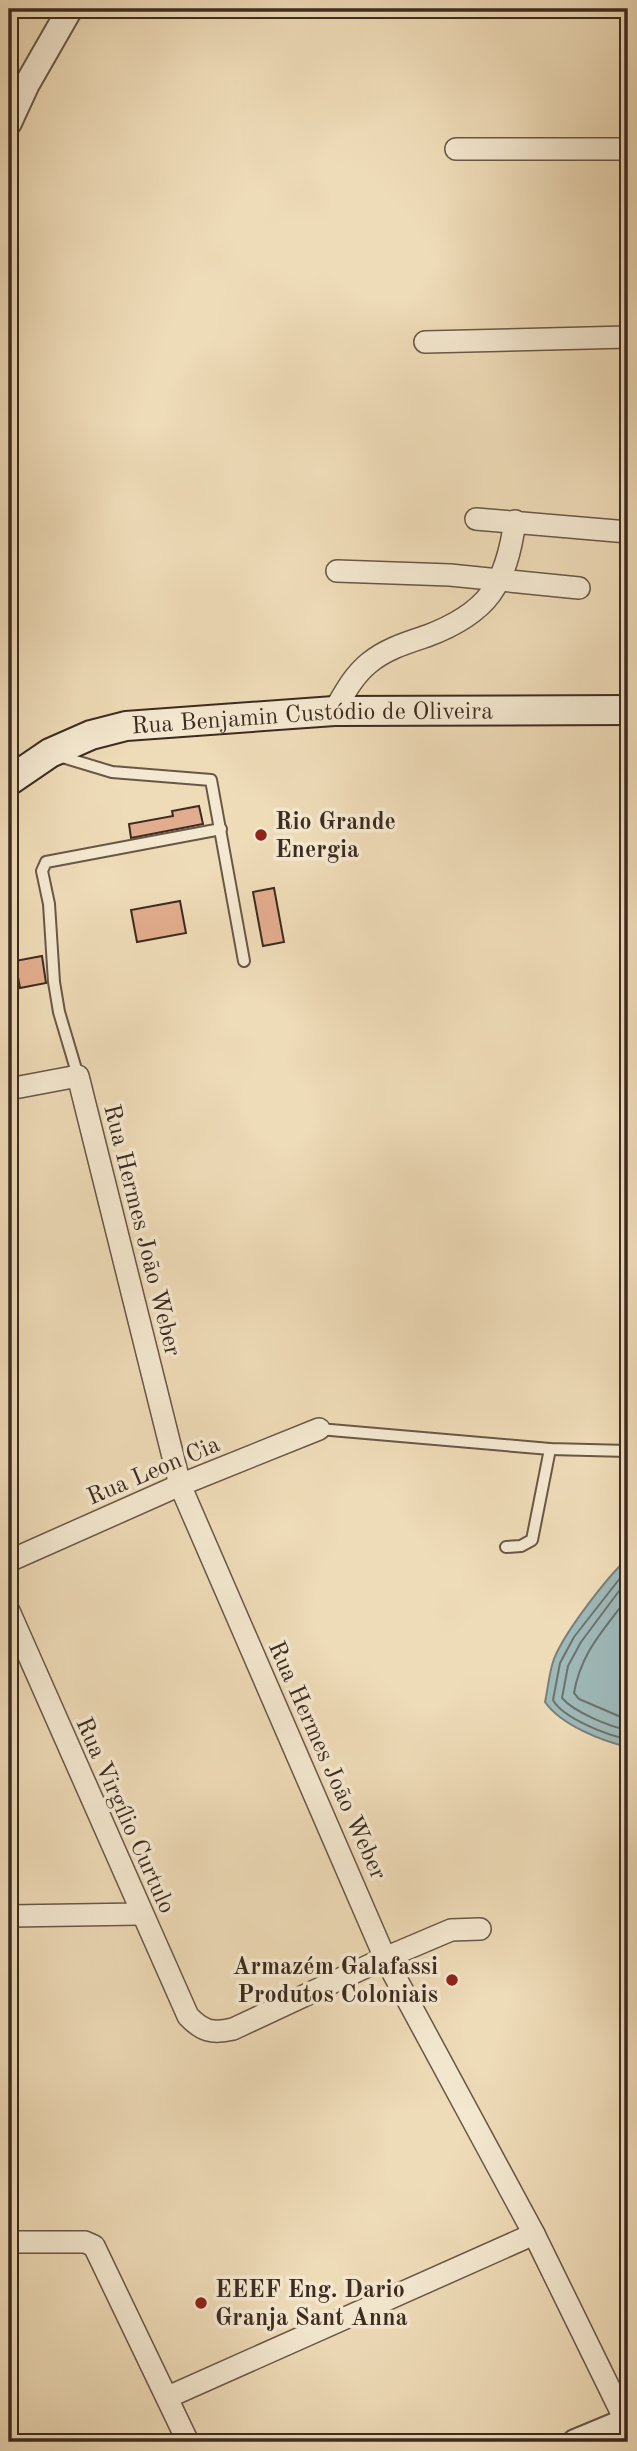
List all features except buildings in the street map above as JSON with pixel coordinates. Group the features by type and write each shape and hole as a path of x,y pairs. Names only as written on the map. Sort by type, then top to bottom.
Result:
{"main road":[{"name":"Rua Benjamin Custódio de Oliveira","path":"9,781 50,753 91,735 126,726 334,711 628,710"}],"street":[{"path":"9,123 27,84 70,9"},
{"path":"456,149 628,149"},
{"path":"425,342 628,337"},
{"path":"476,519 628,532"},
{"path":"334,711 358,673 370,662 387,650 454,626 491,595 509,555 516,521"},
{"path":"337,571 450,575 579,588"},
{"path":"9,1089 78,1076"},
{"name":"Rua Hermes João Weber","path":"78,1076 180,1485 386,1958 534,2234 627,2422"},
{"name":"Rua Leon Cia","path":"9,1562 180,1485 319,1429"},
{"name":"Rua Virgílio Curtulo","path":"9,1611 141,1914 188,2015 197,2026 206,2032 233,2029 386,1958"},
{"path":"9,1916 141,1914"},
{"path":"386,1958 452,1930 480,1929"},
{"path":"168,2397 534,2234"},
{"path":"9,2242 85,2242 94,2246 188,2442"},
{"path":"575,2442 627,2422"}],"lane":[{"path":"50,753 112,772 211,780 243,961"},
{"path":"78,1076 59,1012 54,982 50,904 42,871 46,862 221,828"},
{"path":"319,1429 550,1449 628,1451"},
{"path":"506,1547 521,1546 533,1540 550,1449"}],"water":[{"path":"628,1558 628,1747 606,1741 571,1725 545,1702 552,1664 559,1648 587,1606"}],"place":[{"name":"Rio Grande Energia","path":"261,835"},
{"name":"Armazém Galafassi Produtos Coloniais","path":"452,1980"},
{"name":"EEEF Eng. Dario Granja Sant Anna","path":"201,2303"}]}
